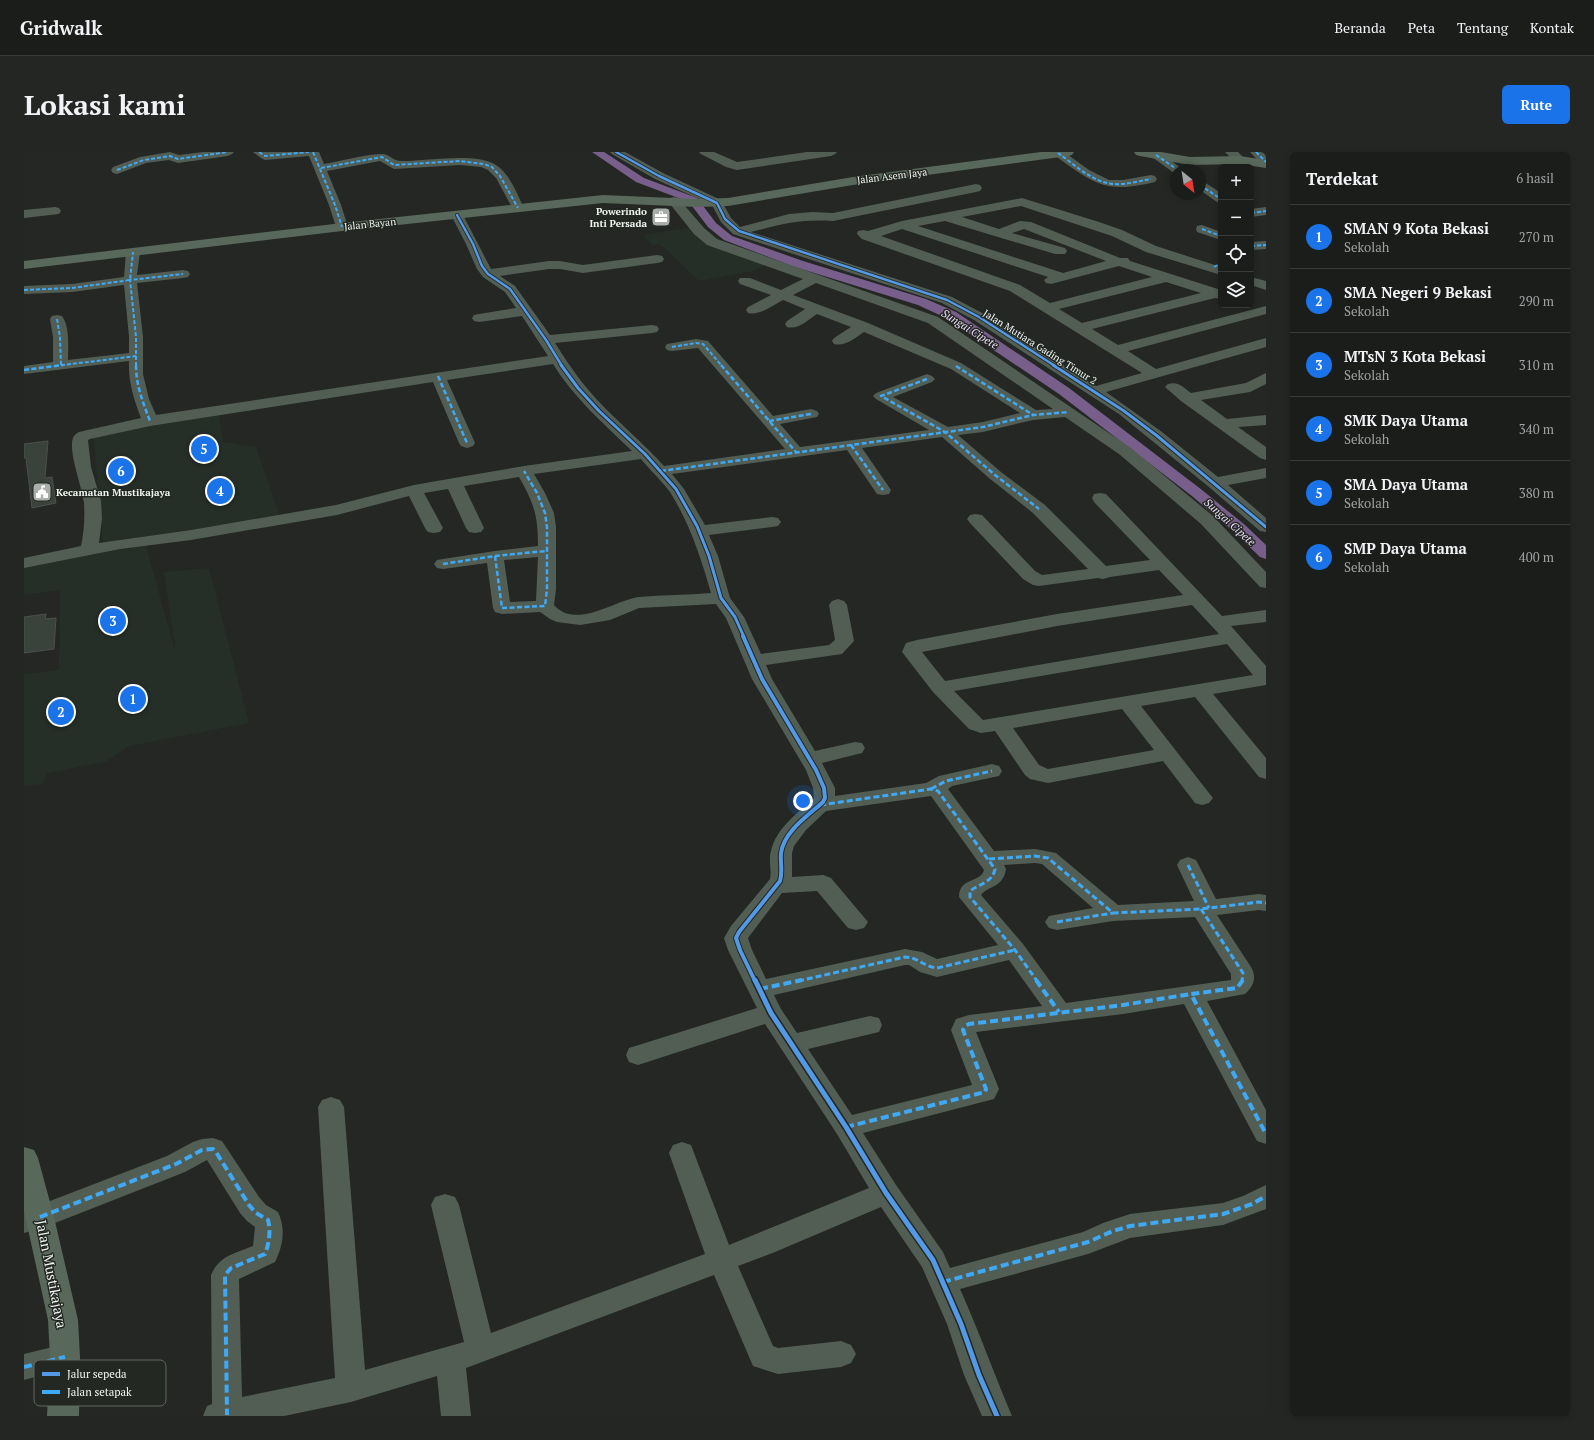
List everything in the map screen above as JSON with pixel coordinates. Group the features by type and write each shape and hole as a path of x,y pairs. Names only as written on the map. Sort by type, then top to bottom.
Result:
{"main road":[{"name":"Jalan Asem Jaya","path":"717,203 853,181 1064,152"},
{"path":"1140,152 1190,161 1236,156 1266,163"},
{"name":"Jalan Bayan","path":"24,265 342,227 616,199 717,203"},
{"name":"Jalan Mustikajaya","path":"24,1158 32,1219 64,1320 65,1360"},
{"name":"Jalan Mustikajaya","path":"63,1406 63,1416"}],"street":[{"path":"117,170 144,160 170,156 178,159 228,152"},
{"path":"259,152 265,156 309,152"},
{"path":"314,152 342,227"},
{"path":"616,152 659,176 717,203"},
{"path":"705,152 737,166 810,153 831,152"},
{"path":"757,152 772,160"},
{"path":"1064,152 1096,179 1108,184 1120,184 1151,179"},
{"path":"1256,152 1266,163"},
{"path":"1156,156 1170,165"},
{"path":"321,168 382,157 394,166 482,162 492,167 500,176 518,208"},
{"path":"738,231 789,218 812,216 833,217 976,188"},
{"path":"1206,189 1218,197"},
{"path":"677,201 699,230 708,239 718,244 933,320 1010,374 1069,412 1125,451 1207,520 1266,583"},
{"name":"Jalan Mutiara Gading Timur 2","path":"717,203 724,219 730,226 738,231 785,250 947,300 979,317 1094,390 1156,435 1266,527"},
{"path":"1153,373 1015,288 863,234 943,216 1018,203 1026,203 1117,233 1159,252 1218,267"},
{"path":"24,214 55,211"},
{"path":"1254,213 1266,212"},
{"path":"458,215 473,244 482,266 488,274 510,289 546,340 557,359 586,398 646,454 676,489 700,531 721,598 735,617 762,679 810,759 824,788 825,798 820,805 798,825 783,847 781,852 783,874 776,886 738,932 736,938 740,950 771,1013 846,1127 886,1193 933,1260 961,1324 979,1375 998,1416"},
{"path":"943,216 1060,251"},
{"path":"1000,233 1026,224 1119,262 1165,278 1218,294"},
{"path":"902,225 1063,277"},
{"path":"1202,229 1218,235"},
{"path":"1254,247 1266,245"},
{"path":"1046,254 1082,246"},
{"path":"766,260 785,250"},
{"path":"133,252 130,280 137,356 136,374 140,394 150,421"},
{"path":"1015,288 1159,252"},
{"path":"488,274 549,265 560,265 583,269 657,259"},
{"path":"24,290 72,288 184,274"},
{"path":"752,310 815,278"},
{"path":"1048,308 1165,278"},
{"path":"745,281 815,309 863,326 956,366 1033,415"},
{"path":"1254,282 1266,286"},
{"path":"1080,328 1218,294"},
{"path":"1254,308 1264,312"},
{"path":"792,324 815,309"},
{"path":"479,318 525,311"},
{"path":"1116,350 1264,312"},
{"path":"57,319 60,337 61,366"},
{"path":"838,341 863,326"},
{"path":"546,340 652,328"},
{"path":"1094,390 1266,342"},
{"path":"672,347 696,343 703,344 796,452"},
{"path":"24,370 137,356"},
{"path":"89,550 93,535 94,512 90,486 83,468 80,439 85,435 150,421 557,359"},
{"path":"438,376 467,443"},
{"path":"1250,387 1266,378"},
{"path":"927,379 881,396 945,432 995,475 1039,509 1102,574"},
{"path":"1186,398 1250,387 1266,386"},
{"path":"1173,388 1265,453"},
{"path":"661,471 983,427 1033,415 1069,412"},
{"path":"769,421 811,414"},
{"path":"1225,424 1266,420"},
{"path":"851,445 883,490"},
{"path":"24,563 120,544 337,510 414,490 524,471 646,454"},
{"path":"524,471 545,513 547,527 547,589 545,606 548,611 556,616 578,619 603,616 625,606 638,603 721,598"},
{"path":"1215,483 1266,473"},
{"path":"454,483 475,528"},
{"path":"414,490 434,528"},
{"path":"1100,498 1218,622 1266,679"},
{"path":"976,519 1029,575 1037,580 1045,581 1102,574 1163,564"},
{"path":"700,531 772,522"},
{"path":"443,564 495,556 546,551"},
{"path":"495,556 502,608 545,606"},
{"path":"1195,599 1057,620 913,647 912,652 940,688 976,725 981,726 1266,679"},
{"path":"755,661 835,650 845,641 838,605"},
{"path":"1218,622 1266,616"},
{"path":"940,688 1230,638"},
{"path":"1200,690 1266,772"},
{"path":"1128,702 1202,798"},
{"path":"1000,723 1032,770 1042,775 1048,776 1168,754"},
{"path":"810,759 855,748"},
{"path":"931,789 946,781 992,771"},
{"path":"820,805 931,789 938,790 989,858 995,869 995,874 987,882 974,887 969,894 970,897 1015,950 1059,1012"},
{"path":"989,858 1035,856 1048,858 1113,913"},
{"path":"846,1127 985,1092 986,1089 963,1030 965,1026 969,1024 1123,1005 1237,988 1242,984 1243,972 1205,908 1188,865"},
{"path":"776,886 823,883 856,922"},
{"path":"1057,922 1113,913 1205,908 1259,902 1266,903"},
{"path":"760,989 905,957 914,957 926,966 937,968 1015,950"},
{"path":"1191,994 1266,1134"},
{"path":"638,1055 771,1013"},
{"path":"791,1044 870,1025"},
{"path":"331,1107 351,1388"},
{"path":"32,1219 176,1164 202,1150 213,1149 216,1152 228,1173 255,1213 266,1219 269,1223 268,1250 265,1254 231,1268 224,1275 223,1415 351,1388 481,1350 804,1229 886,1193"},
{"path":"682,1153 721,1260 763,1357 778,1361 841,1354"},
{"path":"943,1282 1088,1242 1113,1231 1130,1226 1223,1214 1252,1204 1266,1196"},
{"path":"445,1204 481,1350"},
{"path":"50,1360 65,1356"},
{"path":"450,1360 456,1416"},
{"path":"24,1367 34,1364"}],"shaded area":[{"path":"693,227 768,264 753,271 699,281 660,244 653,245 643,235"},
{"path":"219,415 223,442 256,447 280,516 103,543 93,433"},
{"path":"145,543 174,647 164,572 209,568 249,723 129,746 105,762 47,773 42,784 24,786 24,674 59,670 60,590 24,595 24,566"}],"building":[{"path":"48,441 45,478 52,477 56,503 32,508 26,458 24,458 24,444"},
{"path":"46,614 45,619 56,618 54,649 24,653 24,617"}],"waterway":[{"name":"Sungai Cipete","path":"597,152 640,180 693,200 712,225 728,238 799,264 922,302 951,315 1064,391 1197,493 1239,528 1266,554"}],"marked path":[{"path":"117,170 144,160 170,156 178,159 228,152"},
{"path":"259,152 265,156 309,152"},
{"path":"313,152 335,205 342,227"},
{"path":"1256,152 1266,162"},
{"path":"1058,153 1093,177 1107,183 1123,184 1151,179"},
{"path":"1156,155 1170,165"},
{"path":"321,168 382,157 394,165 460,161 484,164 492,167 500,176 518,208"},
{"path":"1206,189 1218,197"},
{"path":"1254,213 1266,211"},
{"path":"1202,229 1218,235"},
{"path":"1254,246 1266,245"},
{"path":"24,290 72,288 130,280 133,252"},
{"path":"1214,267 1218,265"},
{"path":"150,421 141,399 136,374 136,337 130,280 183,274"},
{"path":"57,319 60,337 61,366"},
{"path":"672,347 696,343 703,344 796,452"},
{"path":"24,370 137,356"},
{"path":"956,366 1033,415"},
{"path":"438,376 467,443"},
{"path":"927,379 881,396 945,432 995,475 1039,509"},
{"path":"661,471 983,427 1033,415 1069,412"},
{"path":"769,421 811,414"},
{"path":"851,445 883,490"},
{"path":"495,556 502,608 545,606 547,589 547,527 545,513 537,493 524,471"},
{"path":"443,564 495,556 546,551"},
{"path":"931,789 946,781 992,771"},
{"path":"820,805 931,789 938,791 995,869 994,874 989,880 970,891 970,897 1015,950 1059,1012"},
{"path":"989,859 1035,856 1048,858 1113,913 1201,909 1259,902 1266,903"},
{"path":"1188,865 1209,908"},
{"path":"1201,909 1243,973 1243,980 1237,988 1191,994 1266,1134"},
{"path":"1057,922 1113,913"},
{"path":"760,989 905,957 914,958 928,966 937,968 1015,950"},
{"path":"846,1127 985,1092 986,1089 963,1030 965,1026 969,1024 1123,1005 1191,994"},
{"path":"40,1217 176,1164 202,1150 213,1149 216,1152 244,1198 256,1213 268,1220 269,1223 268,1242 265,1254 231,1268 225,1275 227,1415"},
{"path":"943,1282 1088,1242 1113,1231 1130,1226 1223,1214 1252,1204 1266,1196"},
{"path":"53,1360 65,1357"},
{"path":"24,1367 34,1365"}],"cycle path":[{"path":"616,152 659,176 717,203 725,219 739,231 762,240 947,300 979,317 1124,411 1215,483 1266,527"},
{"path":"457,215 473,244 482,266 488,274 510,289 578,388 599,411 645,454 676,489 697,526 709,556 721,598 735,617 762,679 816,770 824,788 825,798 823,802 798,825 787,839 781,853 782,870 780,881 739,932 736,938 740,950 771,1013 846,1127 886,1193 933,1260 961,1324 979,1375 997,1416"}],"place":[{"name":"Powerindo Inti Persada","path":"661,217"},
{"name":"SMA Daya Utama","path":"204,449"},
{"name":"SMP Daya Utama","path":"121,471"},
{"name":"SMK Daya Utama","path":"220,491"},
{"name":"Kecamatan Mustikajaya","path":"42,492"},
{"name":"MTsN 3 Kota Bekasi","path":"113,621"},
{"name":"SMAN 9 Kota Bekasi","path":"133,699"},
{"name":"SMA Negeri 9 Bekasi","path":"61,712"}]}
